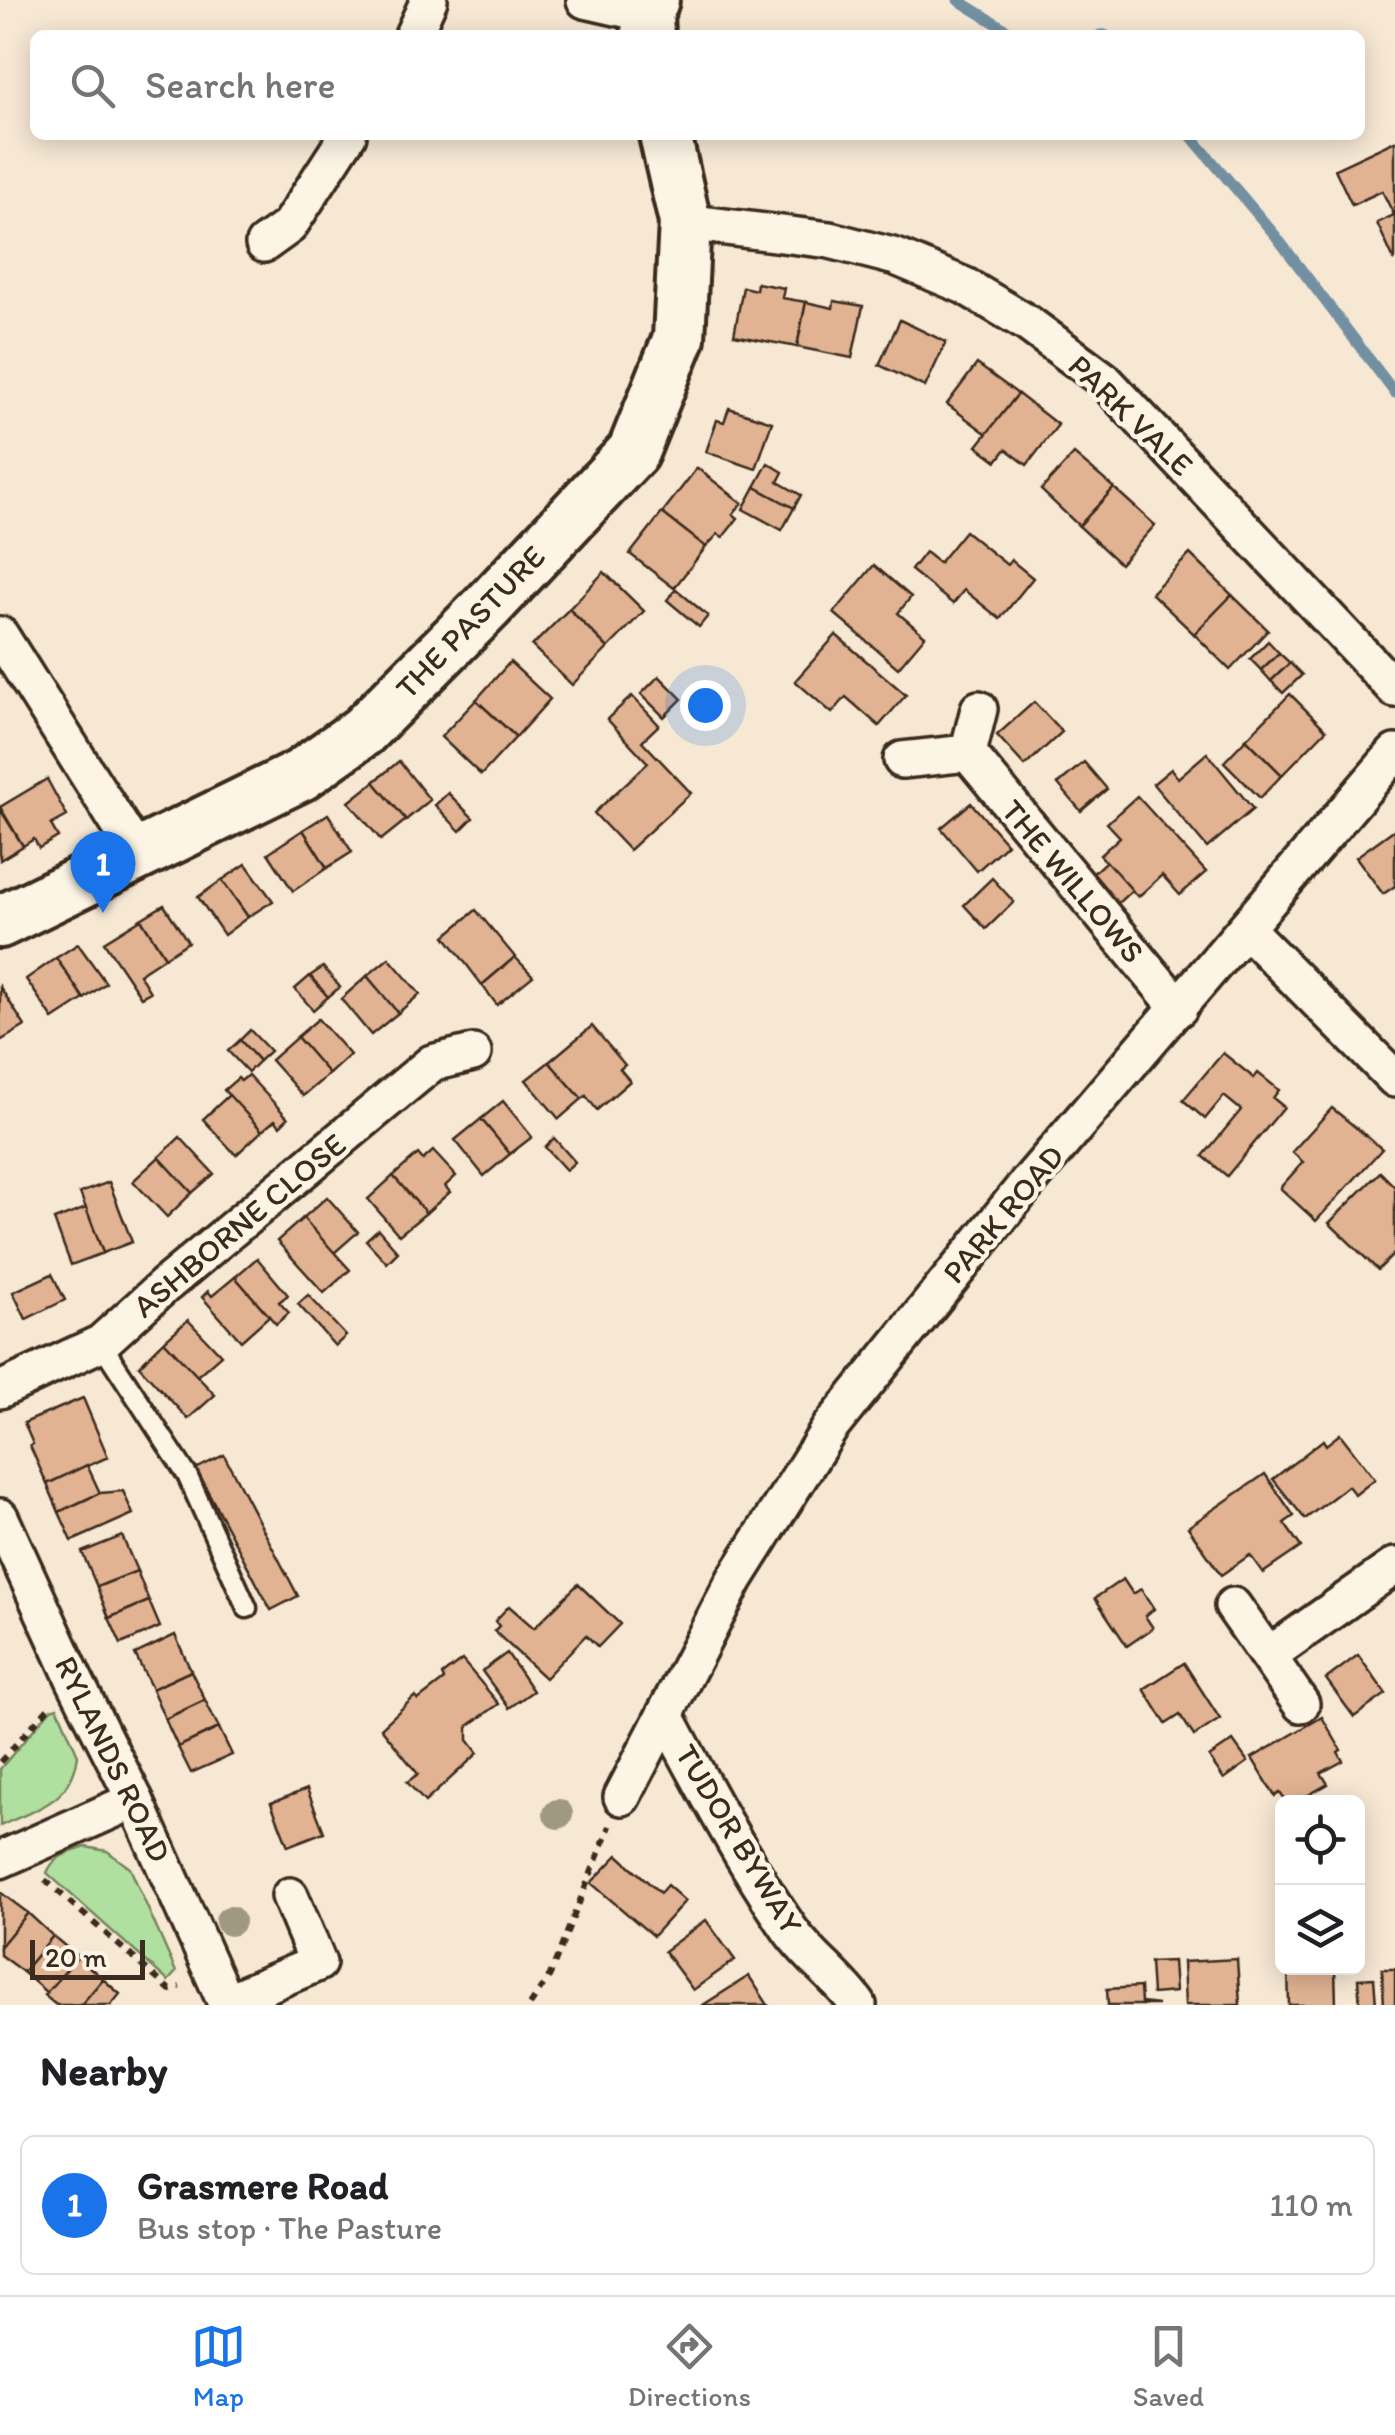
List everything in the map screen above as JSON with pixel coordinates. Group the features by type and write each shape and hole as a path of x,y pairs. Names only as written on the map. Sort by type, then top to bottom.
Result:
{"street":[{"path":"415,30 429,0"},
{"path":"585,0 649,16"},
{"path":"264,244 289,226 345,140"},
{"name":"THE PASTURE","path":"0,922 301,775 363,731 633,452 678,338 686,222 666,140"},
{"name":"PARK VALE","path":"686,222 830,240 896,257 964,286 1027,323 1104,380 1395,688"},
{"path":"0,635 139,856"},
{"path":"902,760 968,753 980,709"},
{"name":"THE WILLOWS","path":"968,753 1179,1008"},
{"name":"PARK ROAD","path":"622,1797 734,1579 830,1428 1025,1186 1395,753"},
{"path":"1246,929 1395,1080"},
{"name":"ASHBORNE CLOSE","path":"0,1390 102,1343 164,1286 432,1064 473,1053"},
{"name":"RYLANDS ROAD","path":"0,1517 222,1994"},
{"path":"1270,1655 1395,1566"},
{"path":"1233,1606 1301,1704"},
{"name":"TUDOR BYWAY","path":"665,1714 731,1839 790,1930 858,2005"},
{"path":"7,1856 135,1800"},
{"path":"222,1994 318,1963 290,1896"}],"lane":[{"path":"102,1343 187,1475 247,1608"}],"path":[{"path":"0,1762 74,1679"},
{"path":"530,2005 550,1975 622,1797"},
{"path":"7,1856 170,1990 222,1994"}],"green space":[{"path":"57,1707 78,1755 69,1783 40,1808 0,1826 0,1769 51,1709"},
{"path":"86,1847 107,1851 130,1868 176,1972 168,1981 47,1873 58,1858"}],"building":[{"path":"1395,141 1394,260 1377,223 1394,215 1382,191 1352,205 1335,169"},
{"path":"757,283 784,288 782,298 806,302 797,347 734,335 743,287 756,290"},
{"path":"834,301 863,306 852,358 797,347 806,302 833,308"},
{"path":"900,320 946,342 925,387 879,365"},
{"path":"977,364 1018,394 987,434 947,404"},
{"path":"1018,394 1058,425 1027,465 1006,449 997,461 977,446"},
{"path":"729,408 772,422 756,469 706,452 717,420 724,422"},
{"path":"1074,454 1114,488 1079,526 1041,490"},
{"path":"768,463 783,472 778,482 801,495 794,508 755,487"},
{"path":"697,468 742,503 733,514 738,518 723,537 718,534 706,547 662,513"},
{"path":"755,487 794,508 782,530 743,509"},
{"path":"1114,488 1155,525 1120,564 1079,526"},
{"path":"662,513 706,547 674,588 630,554"},
{"path":"965,531 1007,565 1011,560 1033,578 1000,619 964,590 953,604 911,570 925,552 939,563"},
{"path":"1190,554 1232,595 1194,634 1151,593"},
{"path":"874,565 911,597 898,613 925,636 898,668 834,613"},
{"path":"604,572 644,611 608,648 569,609"},
{"path":"676,589 708,616 699,627 667,600"},
{"path":"1232,595 1268,630 1230,670 1194,634"},
{"path":"569,609 608,648 572,685 532,646"},
{"path":"836,635 906,695 879,726 846,697 832,713 795,681"},
{"path":"1268,641 1279,653 1261,670 1250,659"},
{"path":"1279,653 1290,663 1271,681 1261,670"},
{"path":"510,662 550,699 516,737 476,700"},
{"path":"1290,663 1302,675 1283,693 1271,681"},
{"path":"659,676 682,699 664,717 641,694"},
{"path":"1290,694 1326,730 1282,775 1246,739"},
{"path":"632,696 659,725 642,741 691,793 629,850 594,813 648,763 607,719"},
{"path":"476,700 516,737 481,775 441,737"},
{"path":"1034,702 1062,732 1025,766 997,735"},
{"path":"1246,739 1282,775 1260,798 1224,762"},
{"path":"1207,753 1253,809 1207,848 1153,784 1171,769 1178,778"},
{"path":"399,761 430,800 406,820 374,782"},
{"path":"1084,762 1107,789 1081,811 1058,784"},
{"path":"47,779 67,816 51,825 58,837 39,848 34,839 23,846 0,807"},
{"path":"374,782 406,820 381,840 349,802"},
{"path":"448,793 473,818 460,831 435,805"},
{"path":"1137,796 1206,872 1180,895 1162,875 1138,897 1100,855 1120,837 1107,823"},
{"path":"971,803 1007,844 977,871 941,828"},
{"path":"0,809 23,846 0,860"},
{"path":"328,814 352,852 327,868 303,830"},
{"path":"1395,829 1395,886 1383,894 1356,857"},
{"path":"303,830 327,868 293,891 268,853"},
{"path":"1106,861 1132,890 1116,905 1090,876"},
{"path":"246,864 273,901 248,917 222,880"},
{"path":"992,878 1014,902 986,929 964,905"},
{"path":"222,880 248,917 224,935 198,897"},
{"path":"164,905 188,942 165,957 141,919"},
{"path":"476,910 515,957 482,985 445,936"},
{"path":"141,919 165,957 139,974 150,992 141,997 104,942"},
{"path":"78,944 106,983 84,999 56,958"},
{"path":"515,957 533,976 497,1005 482,985"},
{"path":"56,958 84,999 53,1019 26,979"},
{"path":"389,958 420,994 398,1013 367,976"},
{"path":"323,967 340,987 328,997 310,976"},
{"path":"310,976 328,997 313,1010 295,989"},
{"path":"367,976 398,1013 371,1035 341,999"},
{"path":"0,987 25,1026 0,1041"},
{"path":"318,1019 350,1055 329,1074 297,1037"},
{"path":"592,1026 625,1065 620,1069 630,1081 597,1110 549,1062"},
{"path":"250,1030 270,1051 259,1061 240,1040"},
{"path":"297,1037 329,1074 303,1096 271,1060"},
{"path":"240,1040 259,1061 248,1072 228,1051"},
{"path":"1223,1053 1254,1078 1258,1073 1279,1090 1273,1098 1284,1107 1227,1176 1203,1156 1241,1110 1224,1096 1205,1119 1183,1100"},
{"path":"549,1062 582,1099 559,1119 526,1080"},
{"path":"248,1075 288,1118 280,1126 275,1120 262,1131 224,1090"},
{"path":"229,1095 262,1131 236,1155 203,1119"},
{"path":"503,1101 532,1137 510,1154 481,1119"},
{"path":"1332,1108 1382,1149 1316,1221 1280,1188 1303,1162 1292,1152"},
{"path":"481,1119 510,1154 484,1176 455,1140"},
{"path":"180,1137 214,1174 192,1193 159,1157"},
{"path":"554,1138 575,1162 566,1170 545,1147"},
{"path":"433,1151 456,1176 445,1186 450,1192 426,1213 393,1176 418,1154 423,1160"},
{"path":"159,1157 192,1193 167,1217 133,1181"},
{"path":"1380,1172 1395,1187 1395,1253 1378,1270 1329,1223"},
{"path":"393,1176 426,1213 399,1235 368,1199"},
{"path":"109,1182 132,1242 103,1253 80,1193"},
{"path":"327,1197 358,1232 334,1253 303,1218"},
{"path":"86,1208 103,1253 71,1265 54,1220"},
{"path":"303,1218 350,1270 324,1293 277,1241"},
{"path":"378,1229 398,1252 387,1263 366,1240"},
{"path":"257,1258 288,1295 279,1302 289,1313 276,1324 235,1277"},
{"path":"52,1274 65,1300 26,1319 13,1292"},
{"path":"235,1277 269,1316 241,1341 202,1297 208,1291 212,1296"},
{"path":"308,1295 346,1336 335,1346 298,1304"},
{"path":"188,1320 221,1355 197,1376 164,1341"},
{"path":"164,1341 215,1395 188,1419 139,1366"},
{"path":"83,1398 108,1457 47,1484 24,1423"},
{"path":"1340,1434 1375,1479 1355,1495 1348,1486 1305,1519 1273,1479 1323,1440 1326,1445"},
{"path":"224,1455 298,1596 271,1610 196,1469"},
{"path":"87,1465 100,1493 59,1512 47,1484"},
{"path":"1265,1474 1294,1516 1284,1523 1301,1547 1263,1573 1250,1555 1221,1575 1188,1527"},
{"path":"123,1491 133,1514 72,1541 59,1512 100,1493"},
{"path":"122,1536 137,1571 97,1587 82,1552"},
{"path":"137,1571 149,1601 109,1618 97,1587"},
{"path":"1123,1579 1133,1594 1141,1589 1154,1609 1145,1616 1153,1628 1127,1646 1095,1598"},
{"path":"578,1584 620,1624 598,1647 586,1635 545,1678 494,1631 499,1626 495,1621 509,1606 534,1628"},
{"path":"149,1601 160,1627 121,1644 109,1618"},
{"path":"175,1635 191,1671 152,1689 135,1654"},
{"path":"507,1653 533,1691 509,1708 482,1671"},
{"path":"1358,1655 1386,1694 1354,1717 1326,1679"},
{"path":"462,1660 499,1704 468,1726 468,1740 478,1753 425,1802 407,1782 418,1774 381,1728 415,1696 418,1700 444,1680 442,1675"},
{"path":"1184,1663 1220,1719 1194,1736 1180,1715 1166,1724 1144,1689"},
{"path":"191,1671 205,1700 165,1719 152,1689"},
{"path":"205,1700 219,1728 178,1747 165,1719"},
{"path":"1322,1717 1343,1761 1321,1773 1328,1784 1308,1795 1275,1796 1252,1758"},
{"path":"219,1728 232,1755 191,1773 178,1747"},
{"path":"1233,1741 1248,1762 1224,1779 1209,1757"},
{"path":"307,1789 324,1832 288,1846 271,1803"},
{"path":"618,1855 660,1893 667,1885 685,1901 653,1936 591,1883"},
{"path":"0,1892 28,1913 0,1947"},
{"path":"28,1913 53,1936 23,1972 0,1955 0,1947"},
{"path":"706,1920 735,1960 693,1990 664,1951"},
{"path":"53,1936 78,1957 47,1993 23,1972"},
{"path":"78,1957 103,1979 81,2005 56,2005 44,1995"},
{"path":"1237,1959 1240,2005 1185,2005 1183,1962"},
{"path":"1173,1961 1175,1992 1152,1994 1150,1962"},
{"path":"1382,1969 1395,1969 1395,2005 1384,2005"},
{"path":"1288,1975 1335,1975 1336,2005 1289,2005"},
{"path":"749,1976 768,2005 703,2005"},
{"path":"1374,1978 1376,2005 1360,2005 1358,1979"},
{"path":"103,1979 120,1994 111,2005 81,2005"},
{"path":"1140,1987 1141,2003 1158,2005 1108,2005 1107,1989"}],"waterway":[{"path":"958,0 1007,30"},
{"path":"1194,140 1275,235 1395,393"}],"place":[{"name":"Grasmere Road","path":"103,913"}]}
